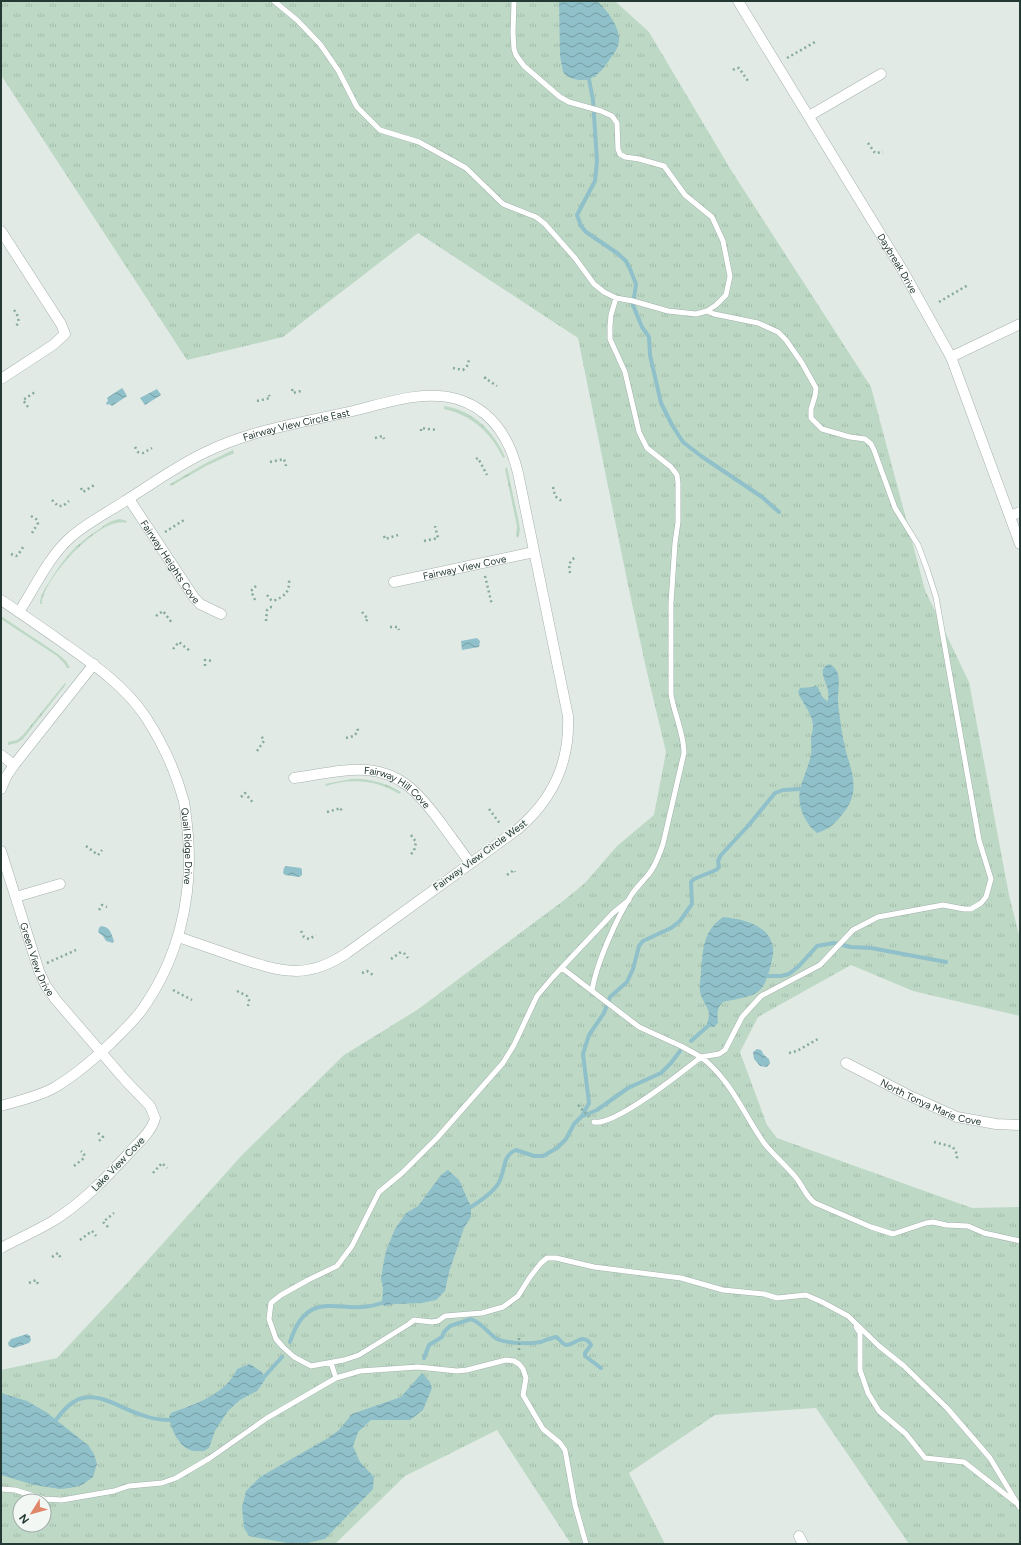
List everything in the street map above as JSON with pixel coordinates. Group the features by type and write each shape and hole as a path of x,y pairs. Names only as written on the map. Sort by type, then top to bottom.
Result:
{"street":[{"name":"Daybreak Drive","path":"738,1 903,271 951,358 1020,544"},
{"path":"809,116 881,74"},
{"path":"1,231 61,324 65,334 48,348 1,379"},
{"path":"951,358 1020,324"},
{"name":"Fairway View Circle East","path":"19,612 49,564 67,540 184,464 206,452 240,438 404,399 424,396 440,396 456,399 476,408 497,425 508,440 515,459 534,552"},
{"name":"Fairway Heights Cove","path":"129,499 188,589 200,604 221,614"},
{"path":"1010,516 1020,512"},
{"name":"Fairway View Cove","path":"394,582 534,552"},
{"name":"Fairway View Circle West","path":"178,937 269,968 293,971 313,969 331,963 518,829 533,816 553,789 562,766 569,727 565,699 534,552"},
{"name":"Quail Ridge Drive","path":"1,600 94,664 115,682 144,715 162,744 174,772 184,803 189,868 184,914 178,937 171,956 146,1004 127,1027 102,1052 80,1070 53,1088 31,1098 1,1106"},
{"path":"1,789 14,765 94,664"},
{"path":"1,755 14,765"},
{"name":"Fairway Hill Cove","path":"294,778 359,770 381,773 398,779 414,790 425,801 470,863"},
{"name":"Green View Drive","path":"1,851 39,971 46,986 56,1000 102,1052"},
{"path":"16,897 60,884"},
{"name":"Lake View Cove","path":"1,1248 53,1221 79,1202 113,1170 153,1125 154,1114 150,1106 125,1080 102,1052"},
{"name":"North Tonya Marie Cove","path":"846,1064 908,1095 957,1117 996,1124 1020,1125"}],"lane":[{"path":"274,1 298,20 320,44 338,70 357,107 380,130 419,142 466,168 503,204 536,217 545,224 575,258 594,284 604,292 616,298 633,301 668,311 696,314 706,311 716,305 726,295 730,284 729,264 717,225 709,214 685,195 664,166 625,157 620,154 618,149 617,123 612,116 601,111 569,102 560,97 530,72 516,56 513,40 514,1"},
{"path":"592,991 594,978 612,932 633,893 649,874 658,859 663,844 684,753 683,740 671,694 671,595 678,522 677,475 671,467 647,448 639,432 625,372 610,339 611,315 616,298"},
{"path":"594,1122 599,1123 619,1115 678,1076 700,1058 719,1054 725,1050 742,1017 762,996 820,964 853,930 878,917 943,905 964,909 971,908 981,903 986,896 991,879 979,840 938,609 927,569 918,545 895,508 871,444 864,438 850,437 822,429 811,418 811,409 816,388 792,348 778,332 758,323 726,317 706,311"},
{"path":"629,900 613,914 537,996 514,1045 503,1063 437,1138 402,1173 379,1192 352,1246 338,1266 308,1280 281,1295 271,1303 269,1309 270,1319 276,1339 282,1347 311,1366 344,1360 359,1355 414,1320 432,1322 438,1321 445,1316 482,1313 504,1307 518,1296 530,1277 547,1258 556,1258 594,1267 681,1278 723,1290 764,1294 777,1298 806,1295 848,1316 879,1346 904,1366 947,1408 990,1458 1019,1506"},
{"path":"562,968 639,1027 681,1046 712,1066 724,1078 765,1143 798,1180 810,1199 815,1203 871,1227 893,1234 933,1222 946,1225 968,1226 984,1233 1020,1241"},
{"path":"848,1316 860,1333 860,1370 868,1393 880,1410 906,1434 925,1458 964,1462 1019,1506"},
{"path":"1,1489 15,1490 44,1499 62,1500 114,1491 130,1486 162,1483 176,1478 210,1458 267,1418 336,1378 360,1371 418,1367 457,1371 467,1370 506,1360 514,1361 519,1364 525,1374 524,1395 543,1428 560,1443 565,1450 575,1505 586,1544"},
{"path":"331,1362 336,1378"}],"path":[{"path":"788,58 815,42"},
{"path":"733,70 739,68 748,81"},
{"path":"868,143 875,153 877,154 883,152"},
{"path":"939,302 968,285"},
{"path":"14,310 19,320 15,327"},
{"path":"453,368 462,370 468,365 470,359"},
{"path":"486,377 485,378 497,386"},
{"path":"292,389 293,394 301,391"},
{"path":"28,407 23,400 35,392"},
{"path":"257,401 270,398 269,395"},
{"path":"421,431 421,428 436,430"},
{"path":"375,438 383,436 384,439"},
{"path":"135,446 138,452 143,454 152,448"},
{"path":"270,462 284,458 286,466"},
{"path":"476,459 478,458 487,475"},
{"path":"81,488 83,492 96,484"},
{"path":"553,487 555,496 560,500 564,499"},
{"path":"52,500 58,506 63,506 69,502"},
{"path":"31,516 36,519 38,523 32,533"},
{"path":"165,532 184,520"},
{"path":"424,542 438,538 435,526"},
{"path":"384,536 385,539 398,535"},
{"path":"11,554 16,556 18,555 24,547"},
{"path":"570,573 569,564 574,558 577,557"},
{"path":"485,576 492,605"},
{"path":"267,595 273,601 284,595 289,591 289,580"},
{"path":"255,600 251,591 256,586"},
{"path":"266,621 267,610 271,606 273,607"},
{"path":"156,616 163,611 172,623"},
{"path":"362,612 368,619 365,622"},
{"path":"390,627 398,627 399,630"},
{"path":"173,649 179,642 190,651"},
{"path":"205,666 205,660 214,661"},
{"path":"346,738 354,736 358,731 357,726"},
{"path":"257,751 264,741 261,735"},
{"path":"241,797 245,793 254,804"},
{"path":"327,812 341,808 342,811"},
{"path":"489,809 501,825"},
{"path":"410,854 414,851 416,842 411,835"},
{"path":"86,846 98,855 102,850"},
{"path":"507,875 514,870 515,872"},
{"path":"99,910 102,905 107,907"},
{"path":"301,931 304,937 309,939 316,935"},
{"path":"46,963 76,950"},
{"path":"390,959 401,952 408,958"},
{"path":"362,973 367,971 373,975"},
{"path":"172,990 192,1000"},
{"path":"237,991 247,996 249,1000 248,1006"},
{"path":"789,1053 797,1051 818,1039"},
{"path":"578,1105 594,1122"},
{"path":"98,1133 103,1137 98,1142"},
{"path":"934,1142 954,1147 957,1154 957,1159"},
{"path":"74,1166 84,1158 84,1154 81,1151"},
{"path":"153,1172 162,1163 167,1168"},
{"path":"108,1227 103,1222 114,1213"},
{"path":"80,1240 92,1231 96,1236"},
{"path":"52,1257 58,1254 62,1260"},
{"path":"29,1283 36,1280 39,1286"},
{"path":"519,1337 519,1350"}],"green space":[{"path":"1,1 615,1 649,32 731,170 871,387 925,590 969,682 1009,895 1020,939 1020,1016 913,991 851,965 758,1017 740,1052 767,1125 777,1138 972,1208 1020,1207 1020,1544 909,1544 816,1408 715,1415 629,1473 665,1544 571,1544 497,1430 405,1476 335,1544 1,1544 1,1370 57,1358 130,1280 242,1155 344,1055 417,1010 585,883 617,846 654,815 666,752 627,580 578,338 418,233 283,337 187,360 1,75"},
{"path":"444,406 464,412 481,423 495,439 505,457 503,458 493,440 479,426 463,416 444,409"},
{"path":"233,450 234,453 206,466 171,486 170,484 206,463"},
{"path":"507,467 519,523 520,530 518,538 516,536 517,526 505,469"},
{"path":"120,519 127,521 126,523 115,523 102,529 88,539 75,552 52,580 45,593 42,604 40,604 45,588 61,564 83,540 114,520"},
{"path":"1,616 58,654 66,661 70,668 67,668 57,656 1,619"},
{"path":"65,683 66,684 64,687 23,739 17,743 8,745 8,742 17,740 23,735"},
{"path":"351,779 364,779 377,782 401,792 399,794 391,789 373,783 354,781 335,783 326,786 325,784"}],"water":[{"path":"559,1 597,1 608,13 615,24 619,35 618,46 601,71 589,79 574,79 563,72 560,56"},
{"path":"122,388 127,396 112,406 109,404 107,405 107,398"},
{"path":"157,389 161,395 145,405 140,398"},
{"path":"477,638 480,641 479,647 462,650 461,641"},
{"path":"829,664 836,670 839,679 838,701 841,729 854,783 851,799 847,807 830,827 817,833 808,824 802,813 799,795 809,763 813,722 798,692 800,688 813,687 816,685 823,698 828,701 828,692 823,676 823,669"},
{"path":"286,866 301,868 302,875 299,877 285,875 283,873"},
{"path":"723,917 739,919 762,929 771,941 773,954 767,977 761,989 758,992 748,996 723,1002 718,1011 718,1023 714,1027 710,1027 707,1024 709,1014 700,989 702,956 705,941 711,928"},
{"path":"101,926 110,931 114,941 113,943 106,941 98,932"},
{"path":"757,1049 761,1050 769,1059 770,1063 767,1067 760,1066 754,1059 753,1052"},
{"path":"448,1170 459,1180 471,1207 471,1217 464,1228 449,1272 445,1291 436,1300 422,1303 384,1306 382,1303 383,1288 381,1279 386,1251 395,1229 406,1213 418,1206 441,1175"},
{"path":"27,1334 30,1336 31,1340 29,1343 14,1348 9,1346 8,1343 11,1339"},
{"path":"250,1364 262,1372 265,1380 257,1391 240,1400 228,1411 215,1431 209,1448 204,1451 196,1451 184,1447 171,1425 169,1417 171,1413 200,1402 218,1392 232,1378 237,1369"},
{"path":"422,1373 430,1382 432,1388 423,1410 410,1420 371,1420 358,1432 353,1446 360,1462 374,1477 373,1489 325,1539 307,1543 287,1543 249,1536 244,1528 242,1508 246,1491 260,1477 328,1438 339,1430 352,1414 401,1397"},
{"path":"1,1393 27,1401 46,1412 88,1445 94,1454 97,1464 93,1477 82,1485 60,1489 34,1485 1,1475"}],"waterway":[{"path":"589,79 593,100 597,161 595,181 577,215 581,226 586,232 617,253 626,261 630,269 636,284 633,305 642,327 649,337 650,355 661,403 672,425 683,442 701,456 762,497 779,512"},
{"path":"471,1207 493,1191 500,1179 506,1160 511,1153 516,1150 534,1156 543,1156 557,1148 566,1139 574,1124 582,1116 589,1103 583,1054 589,1035 604,1013 610,997 627,982 633,969 639,946 643,941 671,928 680,921 692,904 691,882 694,879 716,870 719,867 718,861 721,855 748,826 775,793 783,790 800,789"},
{"path":"767,976 781,976 789,974 799,966 817,946 834,943 851,947 871,948 946,962"},
{"path":"691,1041 709,1025"},
{"path":"583,1116 597,1110 628,1088 661,1073 680,1051"},
{"path":"290,1342 298,1324 307,1313 317,1308 328,1306 367,1307 382,1303"},
{"path":"424,1358 429,1345 442,1337 444,1332 450,1326 471,1319 481,1325 494,1337 503,1341 536,1343 556,1337 566,1345 569,1345 578,1340 585,1339 591,1345 585,1353 585,1356 601,1368"},
{"path":"264,1377 282,1357"},
{"path":"56,1420 69,1405 79,1399 87,1397 102,1399 150,1418 169,1420"}]}
